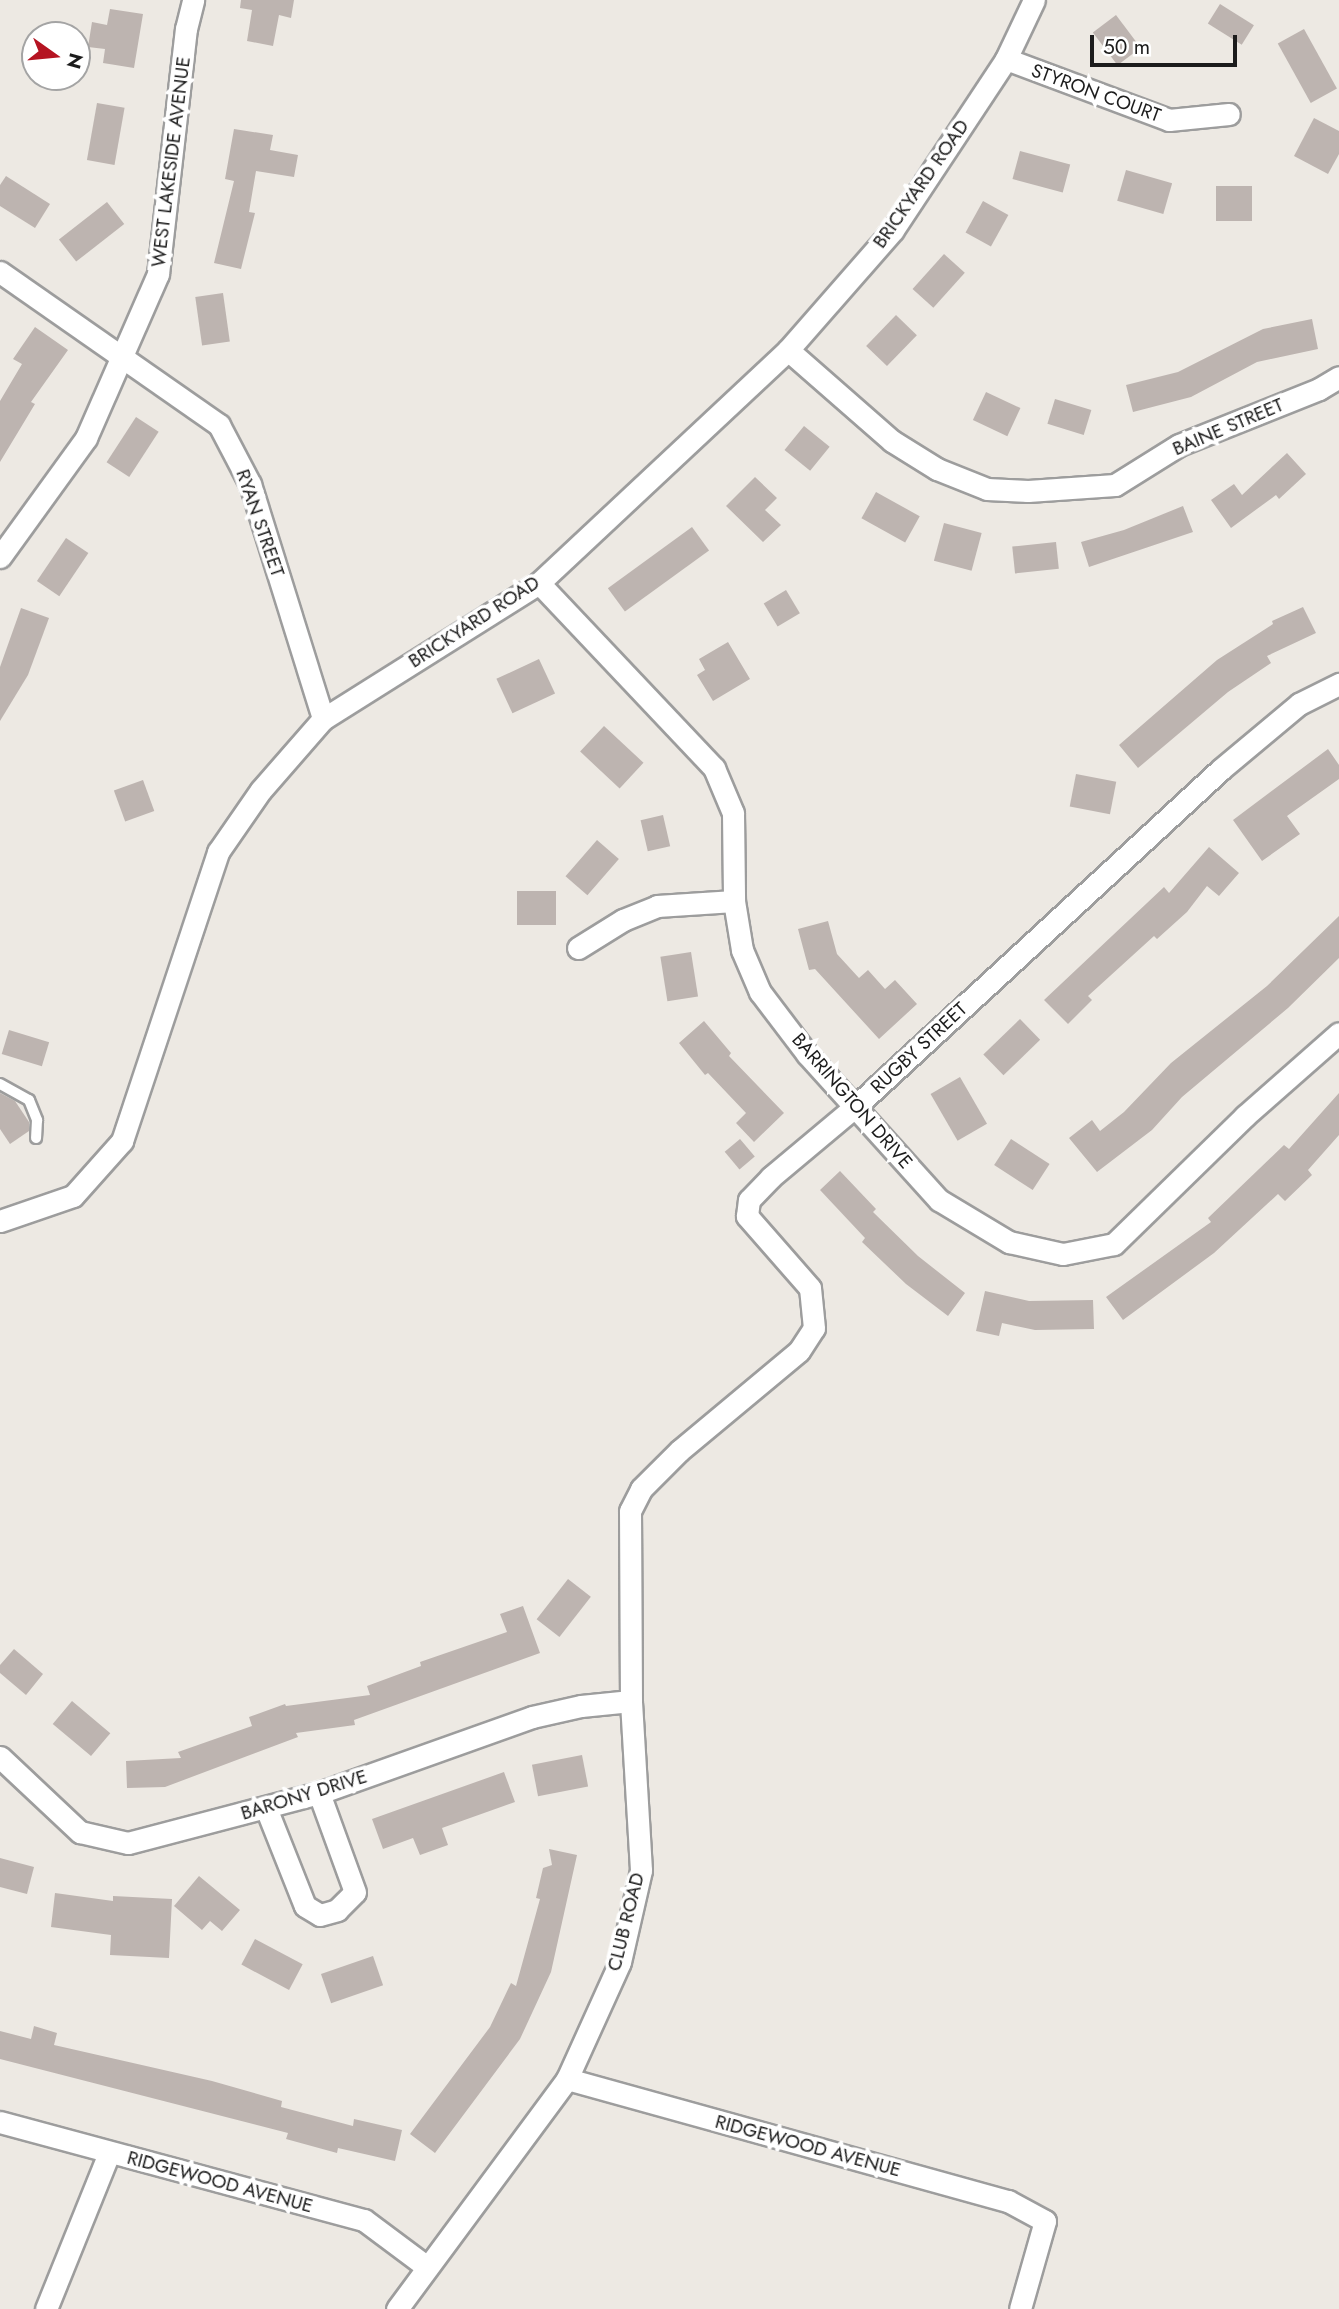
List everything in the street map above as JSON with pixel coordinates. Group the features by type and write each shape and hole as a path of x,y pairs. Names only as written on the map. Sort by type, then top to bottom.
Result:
{"street":[{"name":"WEST LAKESIDE AVENUE","path":"0,557 86,438 158,274 186,29 192,0"},
{"name":"BRICKYARD ROAD","path":"0,1221 73,1196 122,1141 218,852 261,790 323,719 538,583 788,350 893,230 1006,59 1034,0"},
{"name":"STYRON COURT","path":"1006,59 1170,120 1229,114"},
{"name":"RYAN STREET","path":"0,272 219,425 250,484 323,719"},
{"name":"BAINE STREET","path":"788,350 892,441 937,469 987,489 1028,491 1115,485 1179,445 1319,389 1339,377"},
{"name":"BARRINGTON DRIVE","path":"538,583 714,768 733,813 734,901 743,950 760,992 807,1054 939,1200 1009,1242 1063,1254 1114,1244 1245,1116 1339,1033"},
{"name":"RUGBY STREET","path":"630,1511 641,1489 679,1451 799,1351 814,1328 810,1288 747,1216 750,1200 771,1177 856,1106 1220,770 1299,704 1339,684"},
{"path":"578,948 623,920 657,906 734,901"},
{"name":"CLUB ROAD","path":"397,2309 567,2079 620,1962 641,1870 631,1701 630,1511"},
{"name":"BARONY DRIVE","path":"0,1757 80,1832 128,1843 319,1793 532,1717 581,1706 631,1701"},
{"path":"266,1808 305,1906 320,1915 337,1910 355,1892 319,1793"},
{"name":"RIDGEWOOD AVENUE","path":"567,2079 1008,2201 1045,2221 1020,2309"},
{"name":"RIDGEWOOD AVENUE","path":"0,2122 364,2220 427,2267"},
{"path":"46,2309 108,2152"}],"lane":[{"path":"0,1084 29,1100 37,1120 36,1138"}],"building":[{"path":"241,0 294,0 291,18 279,15 273,46 247,41 252,10 240,8"},
{"path":"1220,4 1254,25 1242,45 1208,24"},
{"path":"110,9 143,14 134,68 103,63 105,49 91,47 92,22 107,25"},
{"path":"1116,15 1141,48 1118,65 1093,32"},
{"path":"1304,29 1337,88 1311,103 1278,44"},
{"path":"97,103 125,108 115,165 87,160"},
{"path":"1314,118 1339,131 1339,154 1328,174 1294,156"},
{"path":"234,129 273,135 270,150 298,155 294,177 256,171 249,212 255,213 241,269 214,263 234,181 225,179"},
{"path":"1020,151 1070,164 1063,192 1012,179"},
{"path":"1126,170 1172,183 1163,214 1117,201"},
{"path":"6,176 50,204 35,228 0,206 0,185"},
{"path":"1216,186 1252,186 1252,221 1216,221"},
{"path":"983,201 1008,215 991,247 966,232"},
{"path":"107,202 124,224 76,262 59,240"},
{"path":"944,254 965,273 933,308 913,289"},
{"path":"223,293 230,342 202,345 195,297"},
{"path":"896,315 917,335 887,366 866,346"},
{"path":"1312,319 1318,349 1257,362 1191,397 1133,412 1126,385 1178,372 1263,329"},
{"path":"35,327 68,350 31,402 35,404 0,462 0,401 22,364 13,359"},
{"path":"986,392 1020,408 1007,436 973,420"},
{"path":"1055,399 1091,410 1084,435 1047,424"},
{"path":"136,417 159,432 129,477 107,462"},
{"path":"804,426 830,447 810,471 784,450"},
{"path":"1287,453 1306,474 1279,499 1276,495 1231,528 1211,500 1234,484 1242,495"},
{"path":"755,477 777,498 765,510 781,525 763,542 726,506"},
{"path":"876,492 920,516 905,542 861,518"},
{"path":"1183,506 1193,532 1089,567 1081,542 1124,530"},
{"path":"944,523 982,533 972,571 934,561"},
{"path":"692,527 709,550 625,612 608,588"},
{"path":"66,538 88,553 59,596 37,581"},
{"path":"1056,542 1059,569 1015,573 1012,547"},
{"path":"786,590 800,613 778,627 764,603"},
{"path":"1303,607 1316,633 1267,656 1271,663 1228,692 1138,768 1119,745 1217,660 1273,624 1272,621"},
{"path":"21,608 49,618 28,675 0,721 0,667"},
{"path":"728,642 750,679 713,701 697,675 705,670 699,659"},
{"path":"539,659 555,693 512,713 496,679"},
{"path":"604,726 643,763 620,788 580,752"},
{"path":"1328,749 1339,765 1339,779 1287,816 1300,834 1262,861 1233,820"},
{"path":"1076,774 1116,782 1110,814 1070,806"},
{"path":"143,780 154,811 125,822 114,791"},
{"path":"663,815 670,846 648,851 641,820"},
{"path":"597,840 619,859 587,895 566,876"},
{"path":"1209,847 1239,873 1219,896 1207,886 1187,912 1157,939 1154,936 1088,996 1092,1000 1068,1024 1044,1000 1164,887 1169,893"},
{"path":"517,891 556,891 556,925 517,925"},
{"path":"1339,916 1339,958 1288,1008 1182,1097 1152,1130 1097,1172 1069,1138 1092,1120 1100,1131 1124,1112 1171,1063 1267,986"},
{"path":"828,921 837,954 859,978 868,970 885,989 895,980 917,1004 879,1039 815,969 809,970 798,929"},
{"path":"691,952 698,996 667,1001 660,957"},
{"path":"1020,1019 1040,1040 1003,1075 983,1054"},
{"path":"704,1021 731,1053 729,1056 784,1113 754,1142 736,1123 746,1113 708,1073 705,1075 679,1043"},
{"path":"9,1030 49,1042 42,1066 2,1054"},
{"path":"960,1077 987,1124 958,1141 931,1094"},
{"path":"0,1093 15,1101 29,1122 29,1131 10,1144 0,1129"},
{"path":"1339,1093 1339,1135 1308,1170 1312,1175 1285,1201 1278,1194 1214,1253 1123,1320 1106,1297 1211,1222 1208,1218 1284,1145 1289,1149"},
{"path":"740,1139 755,1157 739,1169 725,1152"},
{"path":"1011,1139 1050,1164 1033,1190 994,1165"},
{"path":"840,1171 876,1209 873,1212 918,1256 965,1293 948,1316 906,1284 862,1242 865,1238 820,1190"},
{"path":"985,1291 1029,1301 1093,1300 1094,1329 1035,1330 1002,1323 999,1336 976,1331"},
{"path":"568,1579 591,1597 559,1637 537,1619"},
{"path":"523,1606 540,1653 354,1720 355,1725 296,1733 298,1737 165,1787 127,1788 126,1761 181,1758 178,1752 252,1726 249,1717 285,1704 370,1695 367,1686 421,1666 420,1662 507,1632 500,1614"},
{"path":"14,1649 43,1674 26,1695 0,1673 0,1665"},
{"path":"72,1701 110,1733 91,1756 53,1724"},
{"path":"582,1755 588,1786 538,1796 532,1765"},
{"path":"504,1772 515,1802 442,1828 448,1845 420,1855 413,1838 383,1849 372,1819"},
{"path":"549,1849 577,1855 551,1972 520,2039 435,2153 410,2134 490,2027 511,1983 516,1986 540,1899 536,1898 543,1868 552,1865"},
{"path":"0,1858 34,1867 27,1894 0,1887"},
{"path":"199,1876 240,1910 222,1931 210,1921 202,1930 174,1906"},
{"path":"55,1893 113,1901 113,1896 172,1899 169,1958 110,1955 111,1935 51,1927"},
{"path":"255,1939 303,1964 289,1990 241,1965"},
{"path":"373,1956 383,1985 331,2003 321,1974"},
{"path":"34,2026 57,2033 54,2045 212,2081 282,2101 281,2107 353,2126 354,2119 402,2130 395,2161 338,2148 337,2153 286,2139 288,2133 0,2059 0,2031 31,2039"}]}
